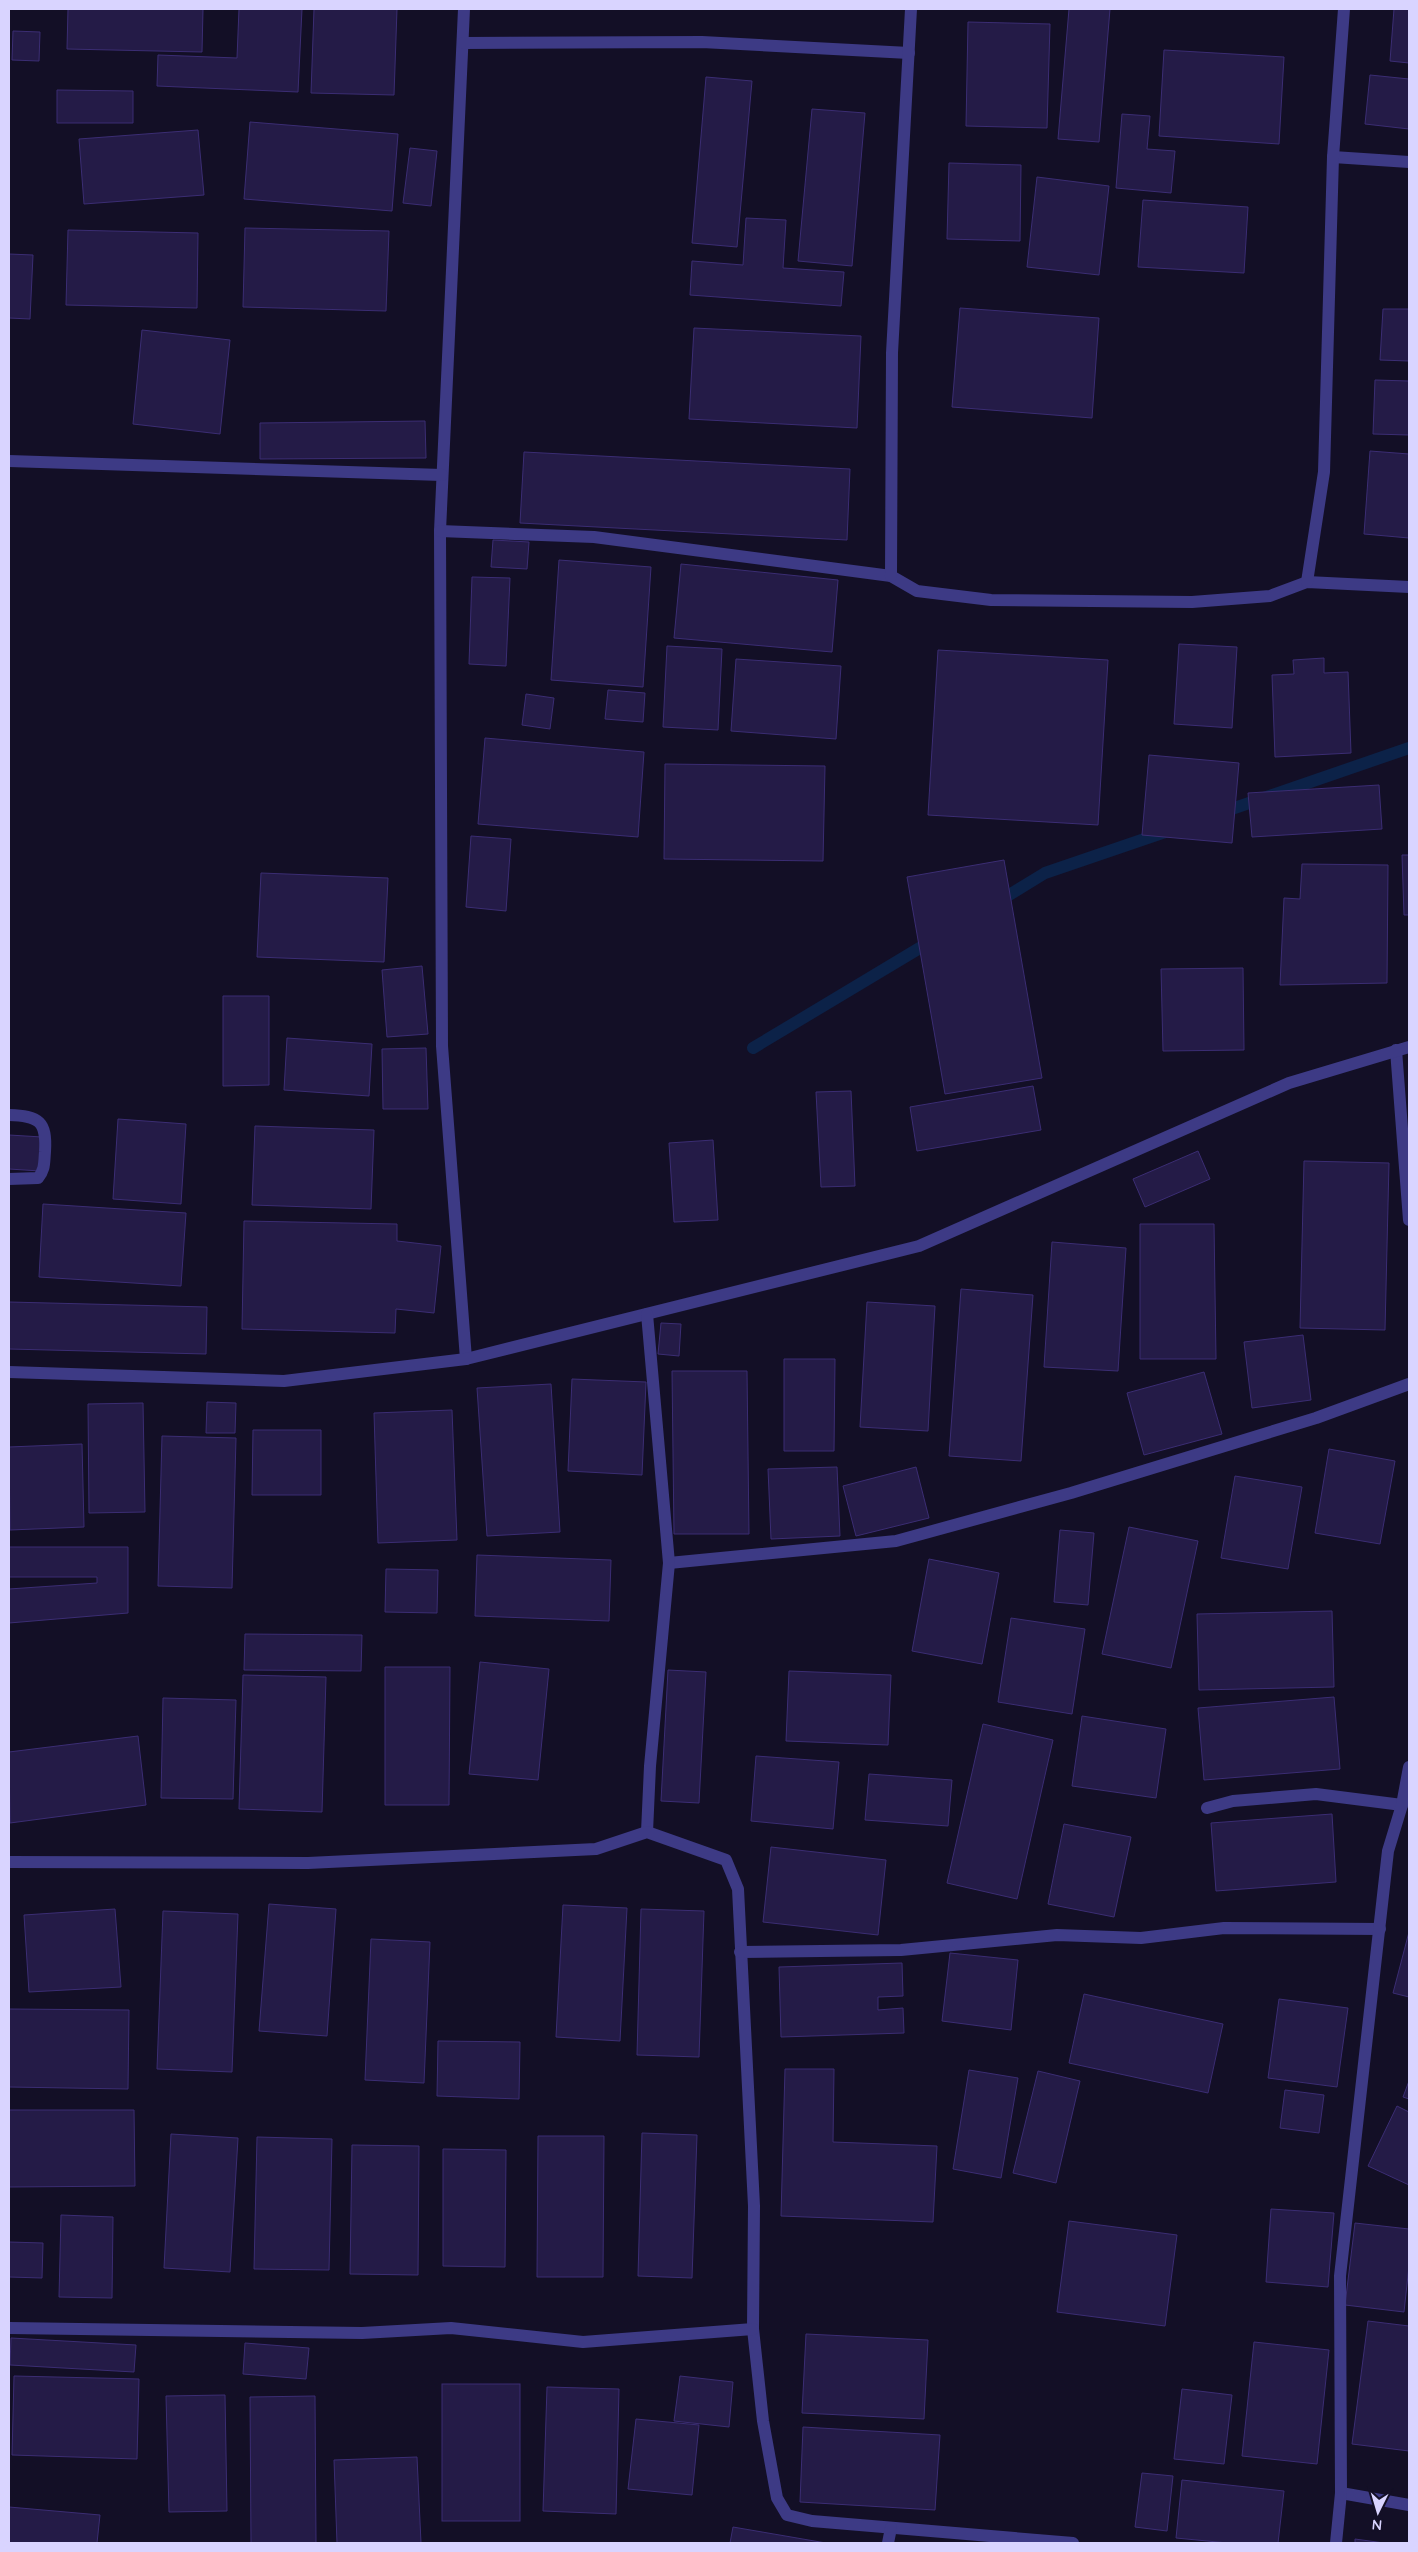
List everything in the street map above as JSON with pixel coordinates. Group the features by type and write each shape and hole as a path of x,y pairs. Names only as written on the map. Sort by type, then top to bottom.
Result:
{"street":[{"path":"464,9 440,531 442,1046 466,1359"},
{"path":"891,576 892,353 911,9"},
{"path":"1307,582 1324,472 1333,157 1344,9"},
{"path":"463,43 702,42 909,53"},
{"path":"1333,157 1409,162"},
{"path":"9,461 442,474"},
{"path":"440,531 594,537 891,576 917,591 991,600 1192,602 1270,596 1307,582 1409,587"},
{"path":"9,1372 284,1381 466,1359 919,1246 1289,1083 1409,1047"},
{"path":"1396,1050 1409,1220"},
{"path":"9,1115 34,1119 42,1125 46,1134 44,1172 38,1178 9,1179"},
{"path":"646,1832 650,1766 669,1563 647,1314"},
{"path":"669,1563 896,1540 1071,1493 1316,1418 1409,1384"},
{"path":"1336,2543 1341,2493 1340,2276 1365,2035 1380,1929 1388,1851 1402,1805 1409,1767"},
{"path":"1207,1808 1233,1801 1316,1794 1402,1805"},
{"path":"9,1862 338,1861 596,1849 646,1832 726,1860 738,1889 754,2206 753,2329 763,2421 777,2498 787,2516 812,2521 1073,2543"},
{"path":"740,1952 901,1950 1057,1935 1140,1938 1224,1928 1380,1929"},
{"path":"9,2328 362,2332 452,2328 583,2342 753,2329"},
{"path":"1341,2493 1409,2505"},
{"path":"888,2543 891,2528"}],"building":[{"path":"68,9 203,9 202,52 67,49"},
{"path":"239,9 302,9 298,92 157,86 158,55 237,58"},
{"path":"314,9 397,9 394,95 311,93"},
{"path":"1069,9 1110,9 1099,142 1058,139"},
{"path":"1394,9 1409,9 1409,63 1390,61"},
{"path":"968,22 1050,24 1047,128 966,126"},
{"path":"13,31 40,32 39,61 12,60"},
{"path":"1164,50 1284,57 1279,144 1159,136"},
{"path":"1370,75 1409,79 1409,129 1365,124"},
{"path":"706,77 752,81 737,247 692,243"},
{"path":"57,90 133,91 133,123 57,123"},
{"path":"812,109 865,113 852,266 798,261"},
{"path":"1122,114 1150,116 1147,149 1175,151 1171,193 1116,188"},
{"path":"250,122 398,134 392,211 244,199"},
{"path":"198,130 204,195 84,204 79,139"},
{"path":"410,148 437,151 431,206 403,203"},
{"path":"949,163 1021,165 1020,241 947,239"},
{"path":"1037,177 1109,186 1099,275 1027,267"},
{"path":"1143,200 1248,207 1244,273 1138,267"},
{"path":"746,218 786,220 783,268 844,272 841,306 690,295 692,261 743,265"},
{"path":"245,228 389,231 386,311 243,307"},
{"path":"68,230 198,233 197,308 66,305"},
{"path":"9,254 33,255 30,319 9,318"},
{"path":"960,308 1099,318 1092,418 952,407"},
{"path":"1383,309 1409,309 1409,361 1380,360"},
{"path":"694,328 861,336 857,428 689,419"},
{"path":"142,330 230,340 220,434 133,424"},
{"path":"1375,380 1409,381 1409,435 1373,434"},
{"path":"425,421 426,458 260,459 260,423"},
{"path":"1370,451 1409,454 1409,538 1364,534"},
{"path":"524,452 850,469 847,540 520,523"},
{"path":"493,540 529,542 527,569 491,567"},
{"path":"559,560 651,567 643,687 551,680"},
{"path":"681,564 838,580 832,652 674,638"},
{"path":"472,577 510,578 506,666 469,664"},
{"path":"1179,644 1237,647 1232,728 1174,724"},
{"path":"667,646 722,649 718,730 663,727"},
{"path":"938,650 1108,660 1098,825 928,815"},
{"path":"1324,658 1324,673 1348,672 1351,753 1275,757 1272,675 1294,674 1293,660"},
{"path":"736,659 841,666 836,739 731,731"},
{"path":"608,690 645,693 643,722 605,719"},
{"path":"526,694 554,698 550,729 522,725"},
{"path":"485,738 644,752 638,837 478,824"},
{"path":"1149,755 1239,763 1232,843 1142,835"},
{"path":"665,764 825,766 823,861 664,859"},
{"path":"1379,785 1382,829 1252,837 1248,793"},
{"path":"471,836 511,839 506,911 466,907"},
{"path":"1402,855 1409,855 1409,915 1404,915"},
{"path":"1004,860 1042,1078 945,1094 907,877"},
{"path":"1302,864 1388,865 1387,983 1280,985 1284,898 1300,899"},
{"path":"261,873 388,878 384,962 257,957"},
{"path":"422,966 428,1034 387,1037 382,970"},
{"path":"1243,968 1244,1050 1163,1051 1161,969"},
{"path":"223,996 269,996 269,1085 223,1086"},
{"path":"287,1038 372,1044 369,1096 284,1090"},
{"path":"426,1048 428,1109 383,1109 382,1049"},
{"path":"1033,1086 1041,1130 917,1151 910,1107"},
{"path":"851,1091 855,1186 821,1187 816,1092"},
{"path":"118,1119 186,1124 181,1204 113,1199"},
{"path":"255,1126 374,1130 371,1209 252,1205"},
{"path":"9,1135 42,1137 40,1171 9,1169"},
{"path":"713,1140 718,1220 674,1222 669,1143"},
{"path":"1198,1151 1210,1179 1145,1207 1133,1179"},
{"path":"1304,1161 1389,1163 1385,1330 1300,1328"},
{"path":"43,1204 186,1213 181,1286 39,1277"},
{"path":"244,1221 397,1224 397,1241 441,1246 434,1313 396,1309 395,1333 242,1329"},
{"path":"1140,1224 1214,1224 1216,1359 1140,1359"},
{"path":"1052,1242 1126,1248 1118,1371 1044,1367"},
{"path":"961,1289 1033,1295 1021,1461 949,1456"},
{"path":"9,1302 207,1307 206,1354 9,1349"},
{"path":"867,1302 935,1306 928,1431 860,1427"},
{"path":"661,1323 681,1324 679,1356 658,1354"},
{"path":"1303,1335 1311,1400 1252,1408 1244,1342"},
{"path":"784,1359 835,1359 834,1451 784,1451"},
{"path":"672,1371 747,1371 749,1534 674,1534"},
{"path":"1204,1372 1222,1434 1144,1455 1127,1393"},
{"path":"572,1379 646,1382 642,1475 568,1471"},
{"path":"551,1384 560,1532 487,1536 477,1388"},
{"path":"207,1402 236,1403 235,1433 206,1433"},
{"path":"143,1403 145,1512 89,1513 88,1404"},
{"path":"452,1410 457,1540 378,1543 374,1413"},
{"path":"253,1430 321,1430 321,1495 252,1495"},
{"path":"162,1436 236,1438 232,1588 158,1586"},
{"path":"82,1444 84,1527 10,1530 9,1447"},
{"path":"1329,1449 1395,1461 1380,1544 1315,1533"},
{"path":"837,1467 840,1536 771,1539 768,1469"},
{"path":"916,1467 929,1518 856,1536 843,1486"},
{"path":"1235,1476 1302,1487 1288,1569 1221,1558"},
{"path":"1129,1527 1198,1541 1171,1668 1102,1654"},
{"path":"1060,1530 1094,1533 1088,1605 1054,1602"},
{"path":"9,1547 128,1547 128,1613 9,1623 9,1589 97,1583 97,1577 9,1577"},
{"path":"477,1555 611,1560 609,1621 475,1616"},
{"path":"929,1559 999,1573 982,1664 912,1651"},
{"path":"386,1569 438,1570 437,1613 385,1612"},
{"path":"1332,1611 1334,1687 1199,1690 1197,1614"},
{"path":"1011,1618 1085,1629 1072,1714 998,1702"},
{"path":"245,1634 362,1635 361,1671 244,1670"},
{"path":"480,1662 549,1669 538,1780 469,1774"},
{"path":"385,1667 450,1667 449,1805 385,1805"},
{"path":"668,1670 706,1672 699,1803 661,1801"},
{"path":"789,1671 891,1675 888,1745 786,1741"},
{"path":"243,1675 326,1677 322,1812 239,1809"},
{"path":"1334,1697 1340,1769 1204,1780 1198,1708"},
{"path":"163,1698 236,1700 233,1799 161,1798"},
{"path":"1082,1716 1166,1729 1156,1798 1072,1786"},
{"path":"983,1724 1053,1740 1017,1899 947,1883"},
{"path":"138,1736 146,1805 10,1823 9,1752"},
{"path":"756,1756 839,1762 833,1829 751,1821"},
{"path":"869,1774 952,1780 948,1826 865,1820"},
{"path":"1332,1814 1336,1882 1216,1891 1211,1823"},
{"path":"1064,1824 1131,1837 1114,1917 1048,1904"},
{"path":"771,1847 886,1860 878,1935 763,1922"},
{"path":"269,1904 336,1909 327,2036 259,2031"},
{"path":"563,1905 627,1908 620,2041 556,2037"},
{"path":"115,1909 121,1987 29,1992 24,1915"},
{"path":"641,1909 704,1911 699,2057 637,2055"},
{"path":"163,1911 238,1914 232,2072 157,2069"},
{"path":"1409,1932 1409,1997 1393,1993"},
{"path":"371,1939 430,1942 424,2083 365,2080"},
{"path":"950,1953 1018,1960 1011,2030 942,2021"},
{"path":"902,1963 903,1996 878,1997 878,2010 903,2008 904,2033 781,2037 779,1967"},
{"path":"1084,1994 1223,2024 1208,2093 1069,2063"},
{"path":"1279,1999 1348,2008 1337,2087 1268,2078"},
{"path":"9,2009 129,2010 128,2089 9,2087"},
{"path":"438,2041 520,2042 519,2099 437,2096"},
{"path":"785,2069 834,2069 833,2142 937,2146 933,2222 781,2216"},
{"path":"969,2070 1018,2078 1001,2178 953,2169"},
{"path":"1038,2071 1080,2081 1056,2183 1013,2173"},
{"path":"1409,2081 1409,2099 1403,2097"},
{"path":"1285,2090 1324,2095 1319,2133 1280,2128"},
{"path":"1397,2106 1409,2112 1409,2185 1368,2166"},
{"path":"9,2110 134,2110 135,2186 9,2187"},
{"path":"642,2133 697,2135 692,2278 638,2276"},
{"path":"171,2134 238,2138 230,2272 164,2268"},
{"path":"538,2136 604,2136 603,2277 537,2277"},
{"path":"257,2137 332,2139 329,2270 254,2269"},
{"path":"352,2145 419,2146 418,2275 350,2274"},
{"path":"443,2149 506,2150 505,2267 443,2266"},
{"path":"1271,2209 1334,2213 1328,2287 1266,2282"},
{"path":"61,2215 113,2217 112,2298 59,2297"},
{"path":"1069,2221 1177,2235 1165,2326 1057,2312"},
{"path":"1355,2223 1409,2229 1409,2266 1404,2312 1345,2305"},
{"path":"9,2242 43,2243 42,2278 9,2277"},
{"path":"1368,2321 1409,2326 1409,2451 1352,2444"},
{"path":"806,2334 928,2340 924,2419 802,2413"},
{"path":"11,2338 136,2345 134,2372 10,2365"},
{"path":"1254,2342 1329,2350 1317,2464 1242,2456"},
{"path":"245,2343 309,2348 306,2379 243,2374"},
{"path":"14,2376 139,2379 137,2459 12,2455"},
{"path":"680,2376 733,2382 729,2427 674,2421"},
{"path":"442,2384 520,2384 520,2521 442,2521"},
{"path":"547,2387 619,2389 616,2514 543,2511"},
{"path":"1182,2389 1232,2395 1224,2464 1174,2459"},
{"path":"225,2395 227,2511 169,2512 166,2396"},
{"path":"315,2396 316,2543 251,2543 250,2397"},
{"path":"636,2419 699,2425 692,2495 628,2489"},
{"path":"803,2427 940,2435 935,2510 800,2502"},
{"path":"417,2457 421,2543 337,2543 334,2460"},
{"path":"1142,2473 1173,2476 1167,2531 1135,2527"},
{"path":"1182,2480 1284,2491 1278,2543 1228,2543 1176,2538"},
{"path":"9,2507 100,2515 97,2543 9,2543"},
{"path":"733,2527 826,2543 730,2543"},
{"path":"1355,2539 1384,2543 1355,2543"}],"waterway":[{"path":"1220,813 1409,748"},
{"path":"996,903 1045,873 1168,831"},
{"path":"753,1048 933,940"}]}
